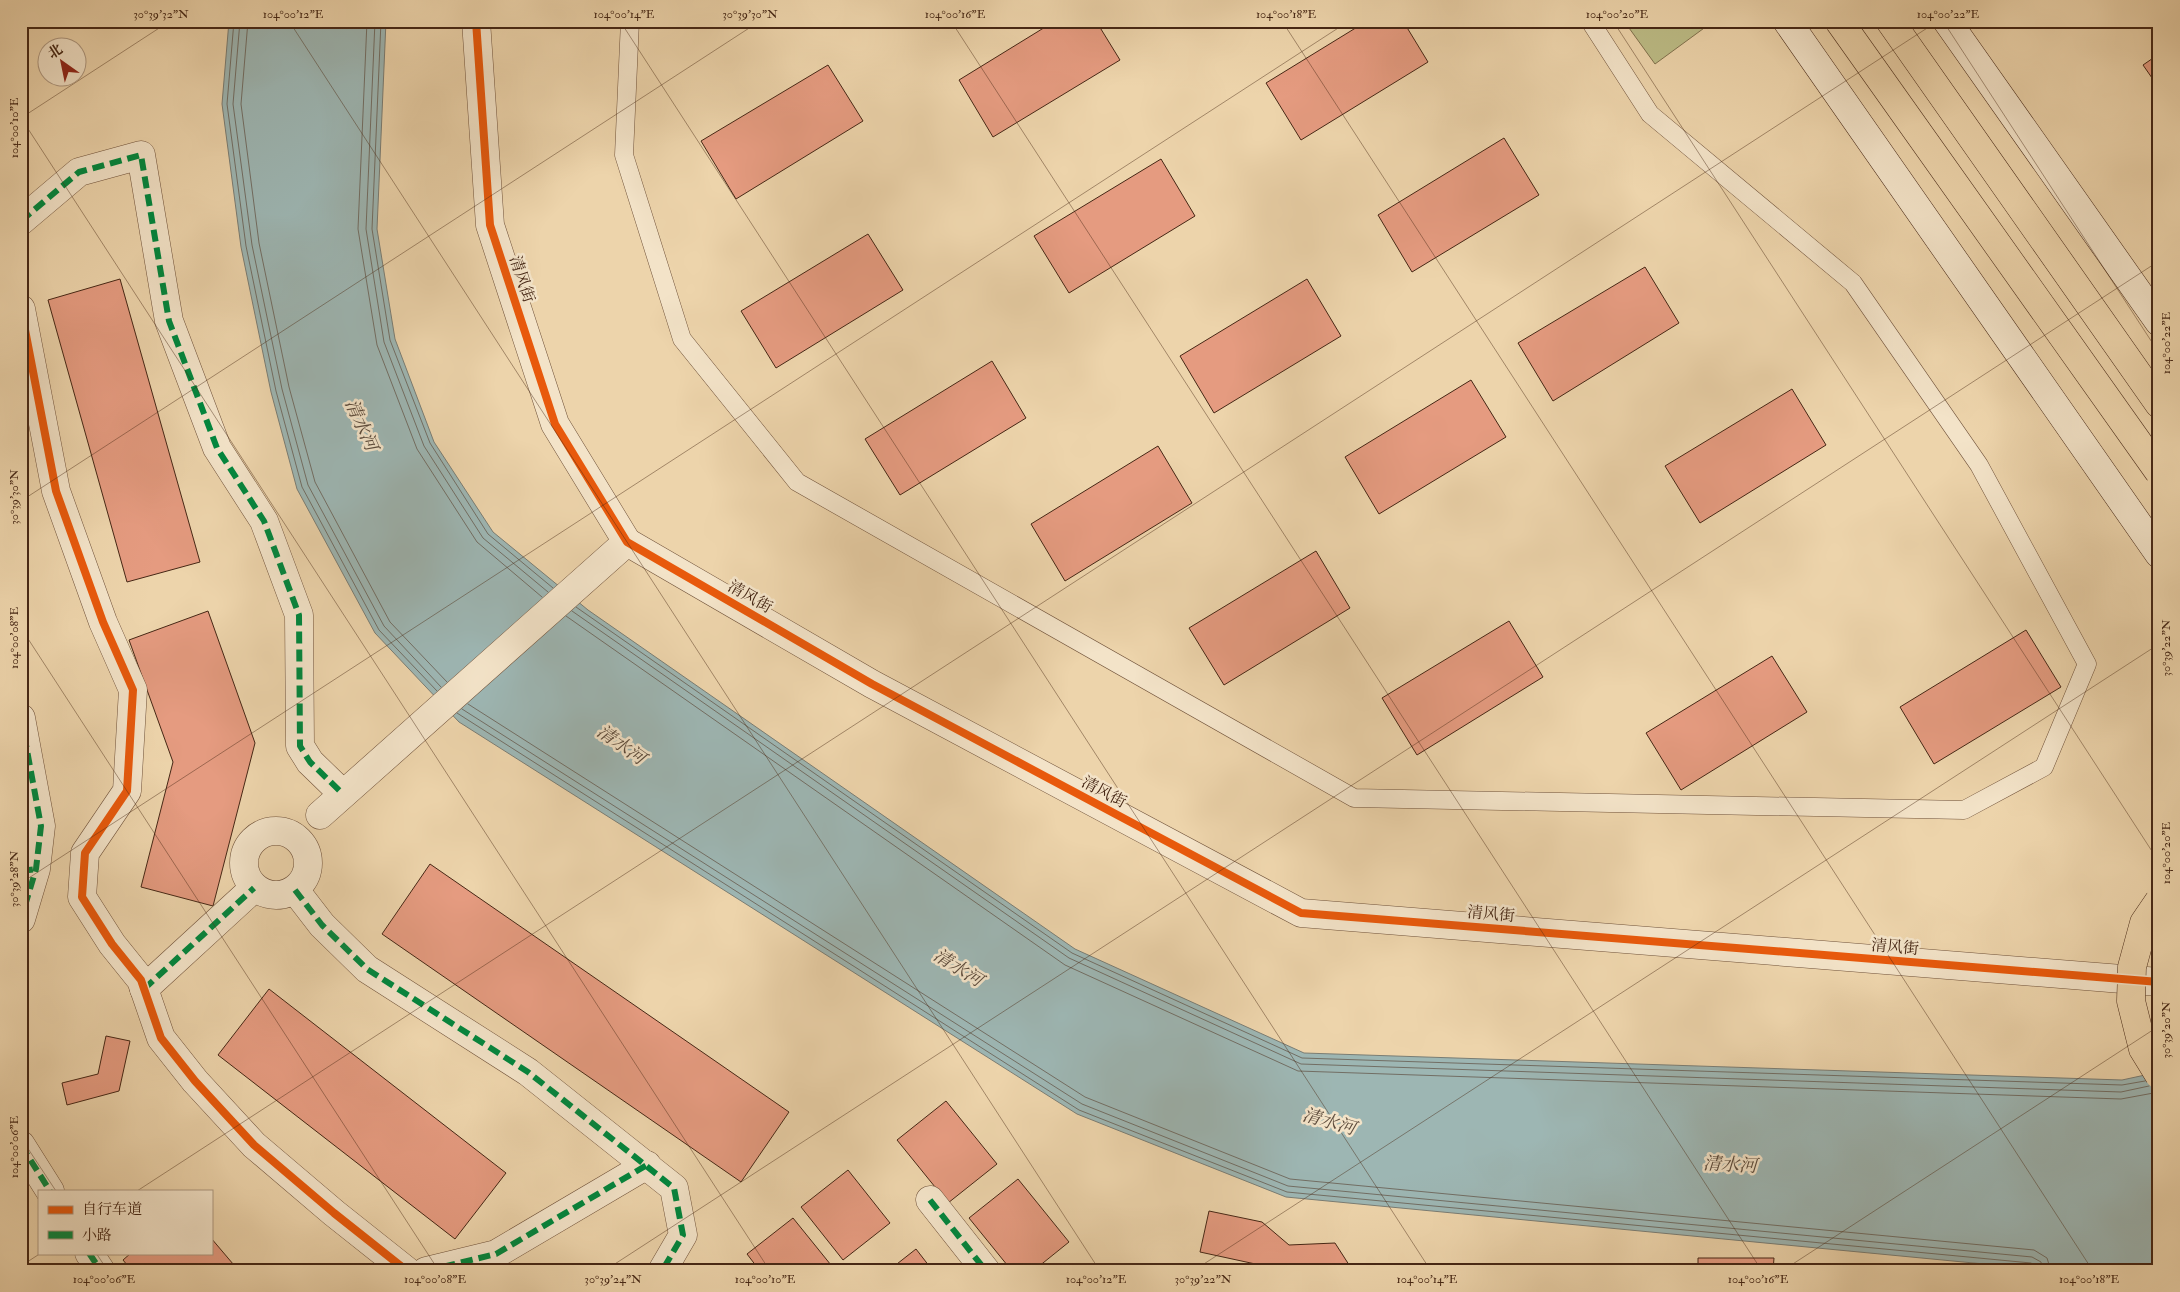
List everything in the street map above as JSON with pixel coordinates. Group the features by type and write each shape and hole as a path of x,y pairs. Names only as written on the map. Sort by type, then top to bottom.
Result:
{"main road":[{"path":"1839,21 2159,472"},
{"path":"1890,21 2159,404"},
{"path":"2159,901 2144,923 2132,967 2131,1001 2143,1049 2159,1075"}],"street":[{"name":"清风街","path":"476,21 490,225 555,424 627,542 872,684 1301,913 2159,982"},
{"path":"1787,21 2159,554"},
{"path":"1947,21 2159,322"},
{"path":"21,221 78,172 141,155 169,321 217,448 264,521 299,615 300,746 310,762 343,794"},
{"path":"21,309 56,491 103,622 132,690 127,791 85,853 82,897 112,944 142,980 161,1038 195,1081 254,1145 334,1213 407,1271"},
{"path":"320,815 307,852 307,873 295,890 274,896 263,894 254,888 244,870 247,848 262,834 283,832 320,815 431,714 627,542"},
{"path":"21,718 41,826 28,870 21,919"},
{"path":"283,832 293,835 302,842 307,852"},
{"path":"144,989 254,888"},
{"path":"295,890 322,925 366,969 528,1072 674,1188 683,1235 662,1271"},
{"path":"21,1145 49,1190"},
{"path":"426,1271 496,1254 647,1165"},
{"path":"930,1200 986,1271"},
{"path":"90,1254 102,1271"}],"lane":[{"path":"630,21 624,155 682,339 797,482 1354,798 1964,810 2044,767 2086,664 1979,465 1853,283 1650,114 1590,21"}],"green space":[{"path":"1624,21 1709,21 1711,23 1655,64"}],"water":[{"name":"清水河","path":"229,21 386,21 377,229 395,339 434,442 493,532 588,610 1075,949 1304,1053 2122,1080 2159,1072 2159,1270 2036,1269 1286,1197 1077,1114 459,722 375,633 297,489 271,392 241,247 222,104"}],"building":[{"path":"1055,21 1096,21 1120,60 993,137 959,80"},
{"path":"1367,21 1403,21 1428,62 1301,140 1266,83"},
{"path":"2159,54 2159,88 2143,65"},
{"path":"828,65 863,121 736,199 701,141"},
{"path":"1504,138 1539,195 1412,272 1378,215"},
{"path":"1161,159 1195,216 1069,293 1034,236"},
{"path":"868,234 903,290 776,368 741,311"},
{"path":"1645,267 1679,323 1553,401 1518,343"},
{"path":"120,279 200,562 127,582 48,300"},
{"path":"1307,279 1341,336 1214,413 1180,356"},
{"path":"992,361 1026,418 900,495 865,439"},
{"path":"1471,380 1506,437 1379,514 1345,457"},
{"path":"1792,389 1826,445 1700,523 1665,466"},
{"path":"1158,446 1192,503 1065,581 1031,524"},
{"path":"1316,551 1350,608 1224,685 1189,628"},
{"path":"208,611 255,743 213,906 141,887 173,762 129,640"},
{"path":"1509,621 1543,677 1417,755 1382,698"},
{"path":"2026,630 2061,687 1934,764 1900,707"},
{"path":"1772,656 1807,712 1681,790 1646,733"},
{"path":"430,864 789,1112 741,1182 382,934"},
{"path":"269,989 506,1173 455,1239 218,1055"},
{"path":"106,1036 130,1041 119,1091 67,1105 62,1083 98,1074"},
{"path":"946,1101 997,1164 948,1203 897,1140"},
{"path":"848,1170 890,1223 843,1260 801,1207"},
{"path":"1018,1179 1069,1242 1033,1271 1012,1271 969,1218"},
{"path":"1209,1211 1262,1222 1289,1245 1335,1243 1353,1271 1268,1271 1260,1265 1200,1252"},
{"path":"793,1218 834,1271 760,1271 747,1254"},
{"path":"212,1239 239,1271 132,1271 123,1260 130,1254 212,1254"},
{"path":"916,1249 933,1271 888,1271"},
{"path":"1698,1258 1774,1258 1773,1271 1698,1271"}],"marked path":[{"path":"21,221 79,172 141,155 169,321 217,448 264,521 299,615 300,746 310,762 343,794"},
{"path":"21,718 41,826 36,869 21,919"},
{"path":"21,871 36,869"},
{"path":"144,989 254,888"},
{"path":"295,890 322,925 367,969 528,1072 674,1188 683,1235 662,1271"},
{"path":"21,1145 49,1190"},
{"path":"426,1271 496,1254 647,1165"},
{"path":"930,1200 986,1271"},
{"path":"90,1254 101,1271"}],"cycle path":[{"path":"476,21 490,225 555,424 627,542 872,684 1301,913 2159,982"},
{"path":"21,309 56,491 103,622 133,690 127,791 85,853 82,897 112,944 141,980 161,1038 195,1081 254,1145 334,1213 407,1271"}]}
